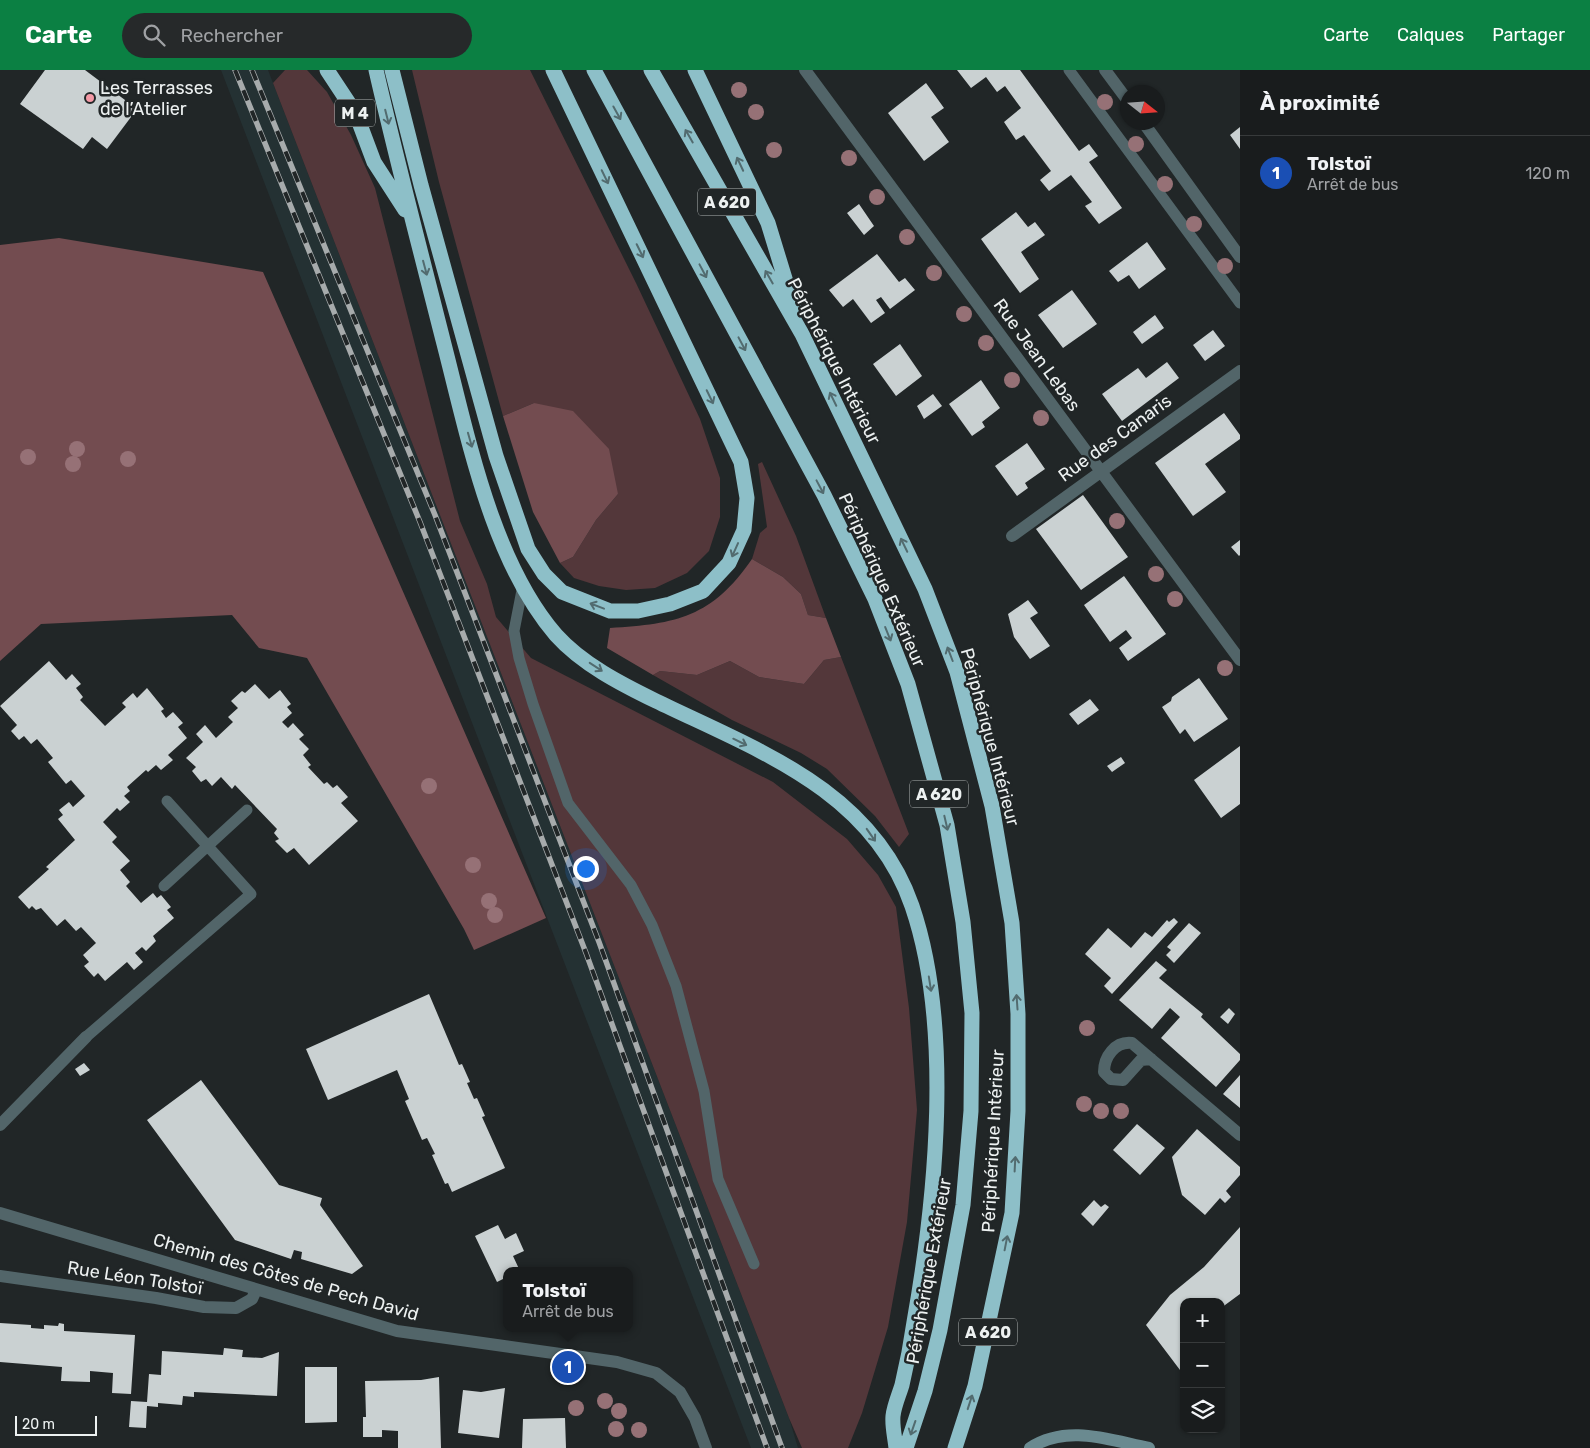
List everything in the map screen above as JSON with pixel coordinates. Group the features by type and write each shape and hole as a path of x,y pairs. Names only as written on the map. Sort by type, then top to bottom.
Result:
{"highway":[{"name":"M 4","path":"327,70 356,114 374,162 412,221"},
{"path":"376,70 412,221 490,511 512,567 523,585 558,637 586,661 632,689 791,766 830,793 862,823 890,862 911,903 925,952 935,1017 936,1102 931,1199 915,1321 893,1417 896,1448"},
{"path":"392,70 421,185 494,447 528,549 544,574 562,592 610,611 638,612 670,604 704,590 729,563 744,530 747,498 741,462 553,70"},
{"name":"Périphérique Extérieur","path":"594,70 824,496 875,599 908,684 947,825 963,922 972,1013 971,1111 963,1205 940,1330 925,1391 906,1448"},
{"name":"Périphérique Intérieur","path":"651,70 802,334 925,589 957,672 992,806 1012,923 1018,1014 1018,1111 1012,1213 976,1386 956,1448"},
{"path":"695,70 768,223 802,334"}],"street":[{"name":"Rue Jean Lebas","path":"805,70 1240,660"},
{"path":"1105,70 1120,90"},
{"path":"1149,130 1240,257"},
{"name":"Rue des Canaris","path":"1012,536 1240,371"},
{"path":"0,1125 86,1037"},
{"path":"1151,1059 1240,1135"},
{"name":"Chemin des Côtes de Pech David","path":"0,1213 211,1274 256,1290 397,1331 617,1362 656,1373 680,1392 695,1418 706,1448"},
{"name":"Rue Léon Tolstoï","path":"0,1276 156,1298 204,1307 236,1308 252,1299 256,1290"},
{"path":"1030,1448 1043,1440 1062,1434 1086,1435 1149,1448"}],"lane":[{"path":"1069,70 1240,303"},
{"path":"523,585 514,631 519,658 533,704 568,803 631,885 652,925 676,986 704,1091 718,1180 754,1264"},
{"path":"86,1037 251,894 167,801"},
{"path":"164,886 247,810"}],"shaded area":[{"path":"221,70 268,70 789,1418 798,1448 751,1448"},
{"path":"285,70 307,70 327,92 351,135 375,188 460,521 487,584 496,617 531,658 773,782 847,839 878,875 896,907 909,1008 917,1110 907,1222 888,1327 862,1413 848,1448 802,1448 789,1418 273,83"},
{"path":"412,70 530,70 636,283 700,419 720,478 720,517 709,551 687,573 655,588 626,590 599,586 574,578 560,563 573,557 596,520 618,494 534,403 503,416 439,182"},
{"path":"59,238 263,272 546,918 474,950 464,929 307,658 259,648 232,615 41,624 0,661 0,245"},
{"path":"534,403 573,411 609,449 618,494 596,520 573,557 560,563 533,512 503,416"},
{"path":"762,462 796,536 826,618 808,615 801,594 783,577 752,559 760,533 767,527 758,464"},
{"path":"752,559 783,577 801,594 808,615 826,618 841,657 824,660 804,684 759,677 730,661 697,675 660,671 653,675 607,648 610,628 655,624 674,620 691,614 707,605 722,594"},
{"path":"841,657 909,834 899,847 875,816 827,769 801,753 732,720 653,675 660,671 697,675 730,661 759,677 804,684 824,660"}],"building":[{"path":"45,70 85,70 137,109 107,149 92,137 83,149 20,104"},
{"path":"957,70 1020,70 1079,151 1089,144 1098,156 1089,162 1122,208 1099,224 1085,206 1092,202 1071,175 1049,191 1040,180 1051,171 1024,135 1016,140 1004,122 1021,108 1005,86 997,92 986,77 971,88"},
{"path":"926,83 944,108 931,117 949,142 924,161 888,113"},
{"path":"1240,127 1240,149 1230,135"},
{"path":"859,204 874,226 864,235 847,213"},
{"path":"1016,212 1028,227 1035,222 1045,235 1021,252 1039,279 1020,293 981,239"},
{"path":"1147,242 1166,269 1139,289 1129,275 1118,282 1109,271"},
{"path":"877,254 899,282 905,278 915,290 890,309 881,297 876,300 885,313 871,323 853,299 843,307 829,290"},
{"path":"1072,290 1097,324 1063,348 1038,315"},
{"path":"1155,315 1164,328 1142,344 1133,332"},
{"path":"1213,330 1225,346 1205,361 1193,345"},
{"path":"900,344 922,376 896,396 873,364"},
{"path":"1167,362 1179,378 1122,421 1102,394 1138,368 1146,378"},
{"path":"981,380 1000,408 982,422 985,427 972,436 949,404"},
{"path":"933,394 942,406 924,419 917,406"},
{"path":"1224,413 1240,435 1240,439 1205,464 1226,492 1193,516 1155,463"},
{"path":"1027,443 1045,469 1025,483 1028,488 1017,496 995,466"},
{"path":"1083,495 1128,557 1081,590 1036,529"},
{"path":"1240,540 1240,555 1239,556 1231,547"},
{"path":"1124,576 1166,634 1128,661 1119,648 1132,638 1126,630 1110,642 1084,605"},
{"path":"1028,600 1038,613 1030,618 1050,646 1030,659 1014,637 1008,614"},
{"path":"49,661 66,680 72,674 81,684 76,688 83,697 80,700 105,726 126,707 122,703 133,693 137,698 147,688 164,709 161,711 166,718 173,712 183,723 178,727 187,738 168,755 173,760 161,770 156,765 148,772 146,770 127,787 130,791 124,796 130,802 120,811 117,808 103,822 117,837 112,842 130,861 120,870 130,882 126,886 141,903 153,893 157,898 161,895 171,907 167,910 174,918 153,936 156,941 146,951 142,947 135,953 143,962 134,970 127,962 105,981 98,973 94,977 84,966 89,962 83,955 96,943 81,927 76,931 65,919 57,926 41,908 36,910 32,906 29,909 18,897 49,869 46,867 75,840 58,819 63,815 59,810 69,802 73,807 85,796 71,780 66,784 48,762 53,758 37,739 31,744 24,736 19,740 11,731 17,725 0,706"},
{"path":"1199,678 1228,719 1194,742 1185,729 1180,734 1162,707 1171,701 1172,697"},
{"path":"255,684 269,699 280,690 291,704 287,707 292,713 282,722 288,728 293,723 304,735 299,739 309,749 303,755 311,765 308,767 324,784 327,782 333,788 337,785 348,797 341,803 358,821 309,865 294,848 287,853 275,841 279,839 274,833 277,829 235,785 232,789 221,777 212,786 206,779 201,782 192,771 196,767 186,758 203,742 196,734 205,725 216,738 233,722 228,717 238,708 231,701 242,691 245,693"},
{"path":"1090,699 1099,710 1078,725 1069,714"},
{"path":"1240,746 1240,804 1221,818 1194,780"},
{"path":"1121,757 1125,763 1112,772 1107,766"},
{"path":"1174,918 1178,922 1112,994 1104,986 1111,978 1085,954 1108,928 1131,948 1145,932 1152,937 1167,920 1169,922"},
{"path":"1189,923 1201,933 1174,963 1166,955 1171,950 1167,947"},
{"path":"1156,961 1167,970 1159,978 1203,1014 1201,1017 1240,1054 1240,1060 1216,1087 1161,1038 1180,1017 1170,1008 1152,1029 1119,1000"},
{"path":"429,994 459,1065 462,1064 470,1082 467,1083 474,1099 477,1098 485,1116 482,1117 505,1168 452,1192 448,1183 445,1184 432,1155 435,1154 427,1138 422,1140 405,1101 409,1099 397,1070 328,1100 306,1049"},
{"path":"1229,1008 1235,1014 1228,1024 1220,1017"},
{"path":"84,1063 90,1070 80,1076 75,1069"},
{"path":"1240,1075 1240,1108 1223,1094"},
{"path":"201,1080 279,1185 322,1198 320,1205 363,1266 352,1274 301,1259 302,1252 294,1250 291,1259 235,1240 147,1120"},
{"path":"1137,1124 1165,1148 1140,1175 1113,1150"},
{"path":"1197,1129 1240,1167 1240,1175 1226,1191 1231,1197 1225,1203 1220,1198 1205,1215 1182,1195 1172,1157"},
{"path":"1094,1200 1101,1207 1105,1204 1109,1207 1093,1226 1081,1214"},
{"path":"498,1225 505,1239 516,1233 524,1251 513,1256 518,1267 503,1267 503,1279 497,1282 475,1236"},
{"path":"1240,1227 1240,1294 1225,1305 1225,1298 1180,1298 1180,1370 1146,1325 1170,1295 1204,1267"},
{"path":"0,1323 31,1325 31,1328 44,1329 44,1325 58,1326 59,1323 64,1324 64,1331 135,1335 131,1394 112,1393 113,1373 90,1371 90,1382 61,1381 62,1367 0,1362"},
{"path":"224,1348 243,1350 242,1357 262,1358 279,1352 277,1396 194,1392 194,1397 183,1396 182,1405 158,1403 158,1407 147,1406 146,1428 129,1427 131,1401 147,1402 149,1374 161,1375 162,1351 223,1355"},
{"path":"305,1367 337,1367 337,1422 305,1423"},
{"path":"439,1377 441,1448 398,1448 398,1431 382,1430 382,1437 363,1437 363,1417 366,1417 365,1381 421,1380"},
{"path":"505,1388 499,1438 458,1433 463,1390 481,1392"},
{"path":"565,1418 566,1448 522,1448 523,1419"}],"railway":[{"path":"235,70 420,522 586,953 767,1448"},
{"path":"252,70 435,515 599,942 782,1448"}],"place":[{"name":"Les Terrasses de l’Atelier","path":"90,98"},
{"name":"Tolstoï","path":"568,1367"}]}
